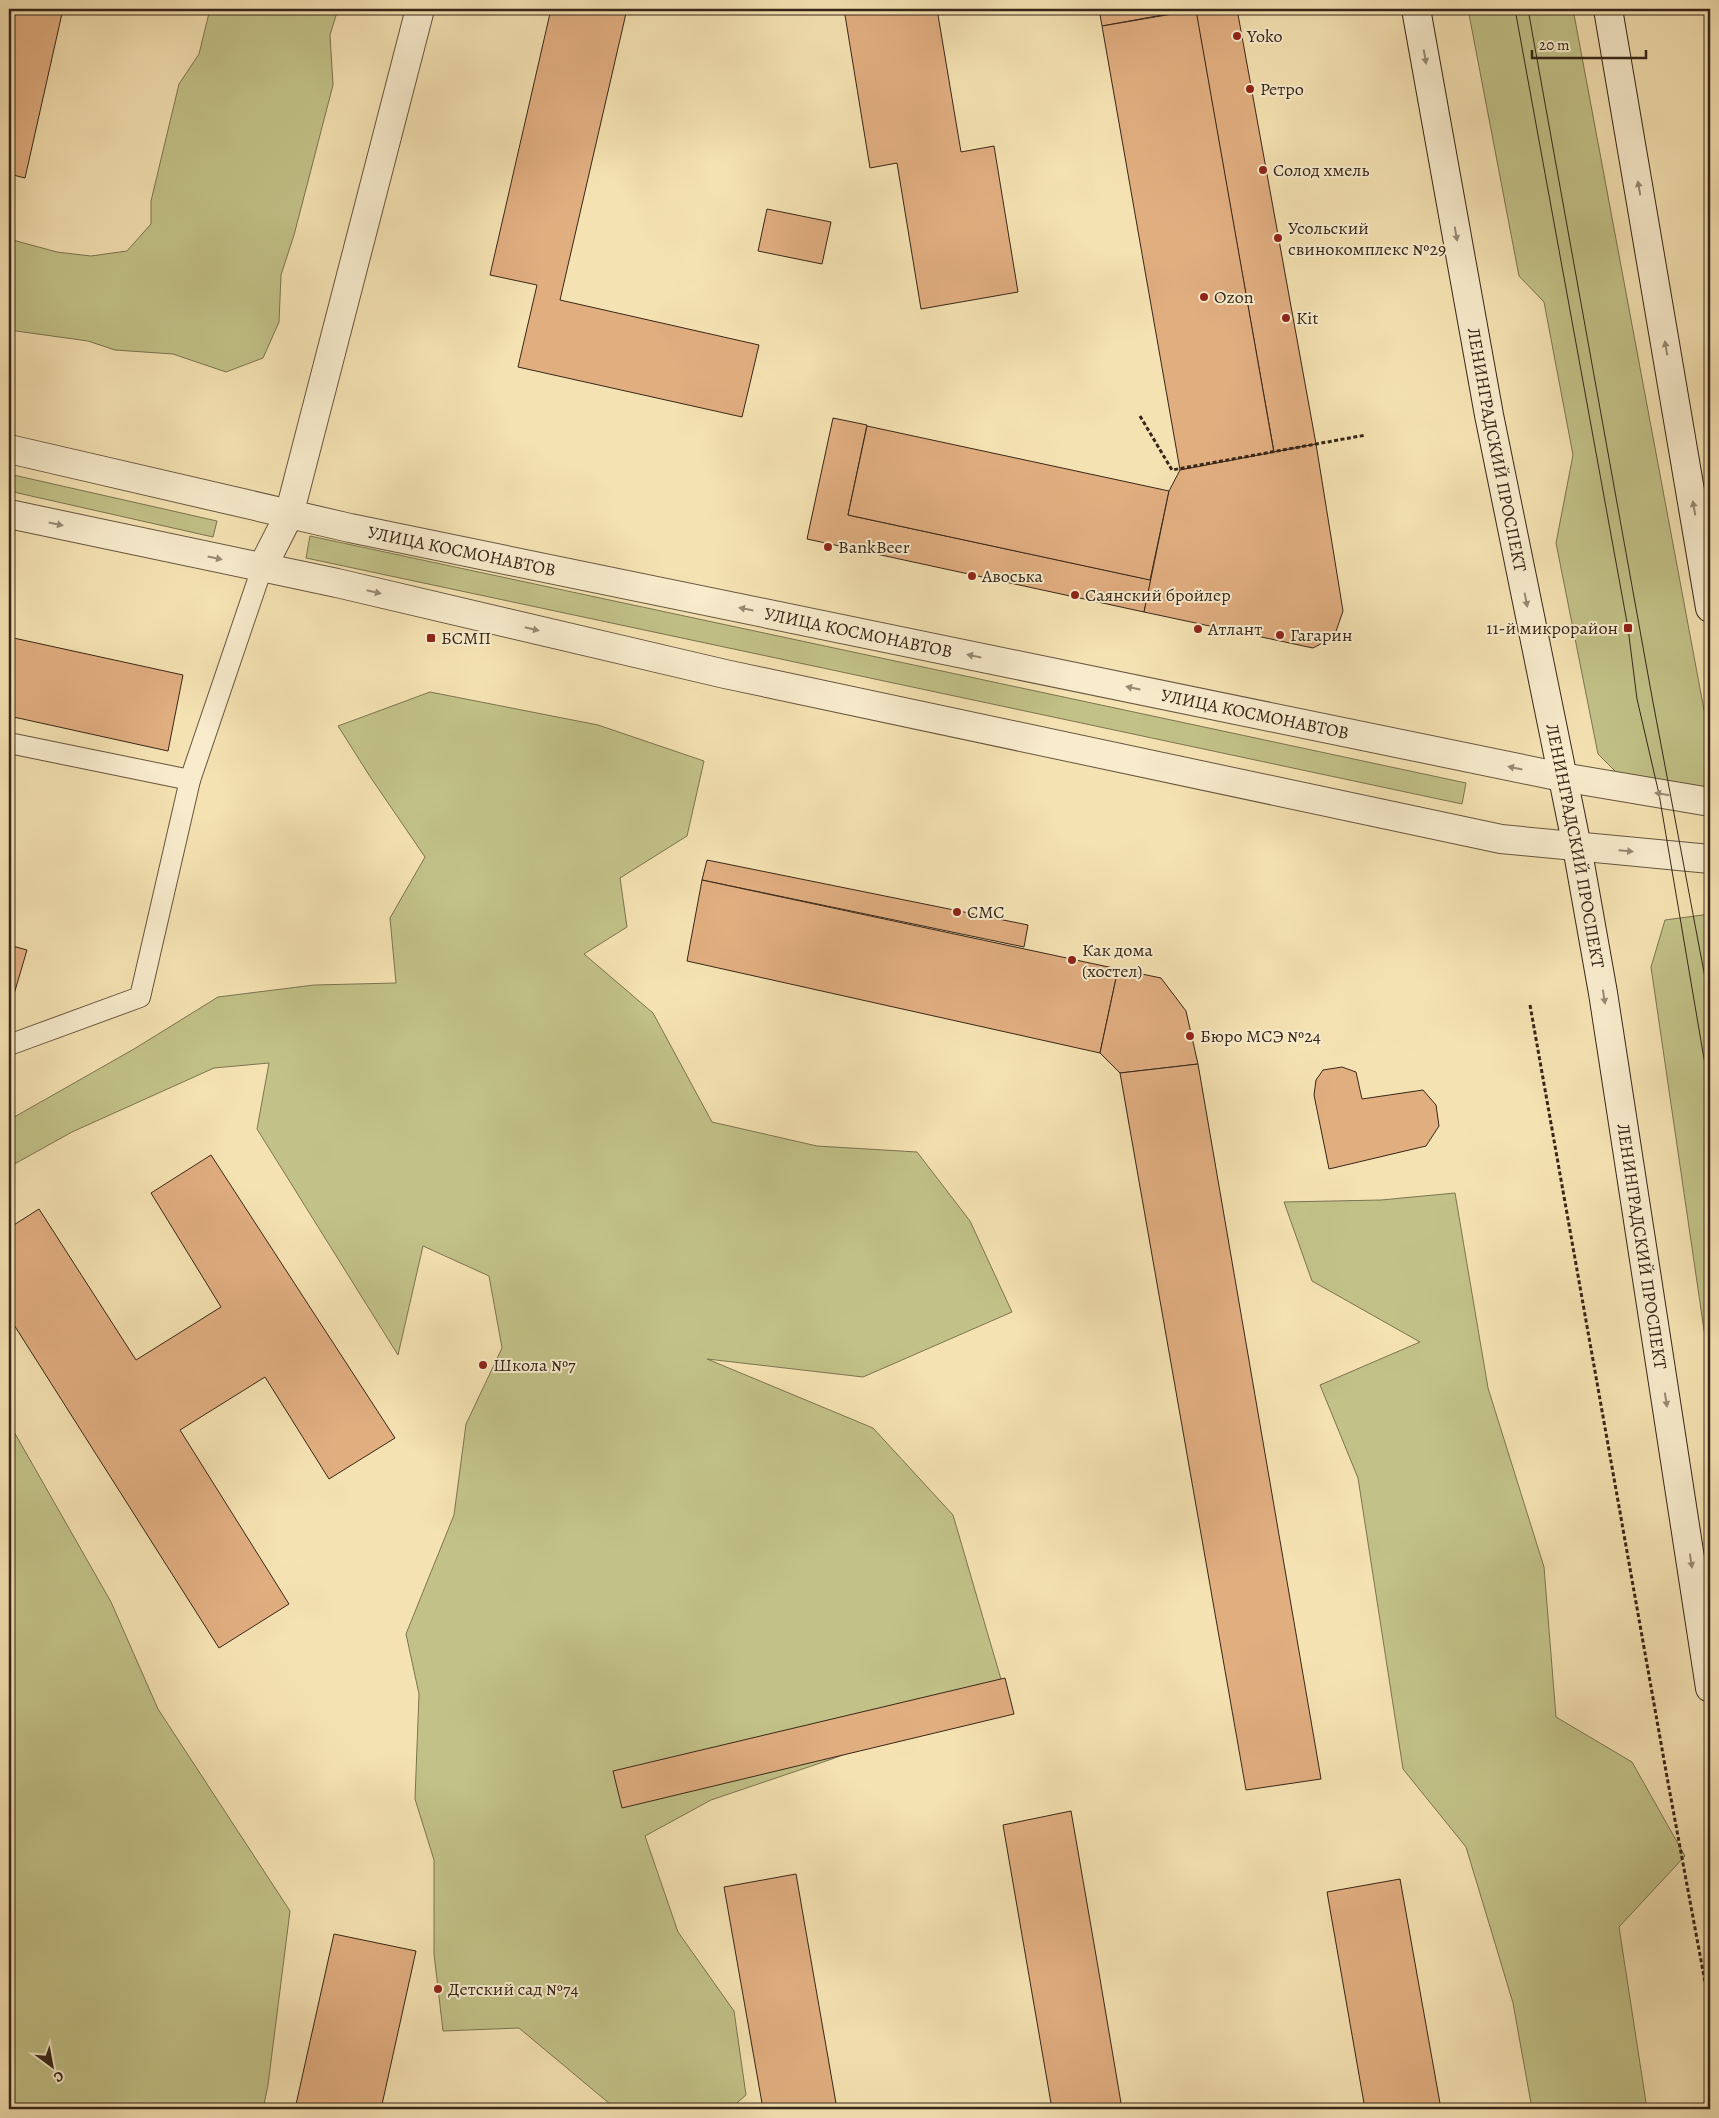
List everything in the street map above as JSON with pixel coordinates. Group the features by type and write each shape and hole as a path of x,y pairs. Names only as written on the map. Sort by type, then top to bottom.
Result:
{"street":[{"path":"262,568 289,515 420,9"},
{"name":"ЛЕНИНГРАДСКИЙ ПРОСПЕКТ","path":"1416,9 1489,415 1577,847 1603,993 1710,1688"},
{"path":"1608,9 1710,608"},
{"name":"УЛИЦА КОСМОНАВТОВ","path":"9,449 289,515 1562,777 1710,802"},
{"path":"9,514 338,583 725,674 1494,838 1710,859"}],"lane":[{"path":"9,1045 140,997 190,780 262,568"},
{"path":"9,743 190,780"}],"path":[{"path":"1140,416 1172,470 1366,435"},
{"path":"1530,1005 1663,1758 1710,2009"}],"green space":[{"path":"210,9 338,9 330,35 333,85 294,235 281,275 279,322 263,358 226,372 173,354 115,350 88,341 16,331 9,328 9,239 57,252 91,256 127,251 151,224 151,201 179,84 199,54"},
{"path":"1468,9 1573,9 1710,742 1710,798 1634,790 1598,754 1556,543 1573,455 1544,302 1519,276"},
{"path":"9,474 217,521 213,537 9,491"},
{"path":"310,536 1466,783 1462,804 306,558"},
{"path":"430,692 598,725 704,761 687,836 620,878 627,927 584,954 653,1013 712,1122 817,1146 917,1152 970,1221 1012,1312 863,1377 707,1359 873,1428 953,1515 1005,1693 832,1759 711,1800 645,1836 678,1932 734,2011 746,2095 730,2109 616,2109 519,2028 443,2031 434,1954 434,1860 415,1799 419,1694 406,1634 454,1515 466,1424 502,1348 489,1276 423,1246 398,1355 257,1129 269,1063 214,1068 72,1132 9,1167 9,1120 134,1049 218,997 314,985 396,983 390,918 425,857 338,726"},
{"path":"1710,914 1710,1371 1651,967 1665,920"},
{"path":"1455,1193 1488,1388 1544,1567 1556,1717 1632,1762 1685,1856 1619,1927 1647,2109 1532,2109 1513,2003 1466,1847 1403,1769 1358,1478 1320,1385 1420,1342 1312,1281 1284,1202 1381,1200"},
{"path":"9,1423 111,1602 158,1709 290,1911 268,2085 263,2109 9,2109"}],"building":[{"path":"9,9 63,9 25,178 9,174"},
{"path":"551,9 627,9 560,300 759,345 742,417 518,367 537,285 490,275"},
{"path":"844,9 937,9 961,152 994,146 1018,292 921,309 897,163 870,168"},
{"path":"1099,9 1195,9 1102,26"},
{"path":"1195,9 1237,9 1316,444 1274,452"},
{"path":"1196,10 1274,453 1180,470 1102,26"},
{"path":"767,209 831,222 822,264 758,251"},
{"path":"833,418 867,425 848,515 1151,580 1144,612 807,539"},
{"path":"867,426 1169,491 1150,580 848,515"},
{"path":"1316,444 1343,611 1334,637 1313,648 1144,612 1169,491 1180,470"},
{"path":"9,637 183,675 168,751 9,716"},
{"path":"707,860 1028,925 1024,947 702,880"},
{"path":"702,880 1118,969 1100,1053 687,961"},
{"path":"9,945 27,950 9,1011"},
{"path":"1118,969 1161,978 1186,1011 1198,1064 1120,1073 1100,1053"},
{"path":"1198,1064 1321,1779 1246,1790 1120,1073"},
{"path":"1342,1067 1356,1072 1362,1099 1423,1090 1436,1105 1439,1126 1426,1146 1329,1169 1314,1095 1316,1080 1323,1070"},
{"path":"211,1155 395,1438 329,1479 265,1377 180,1430 289,1604 219,1648 9,1317 9,1228 39,1209 136,1360 221,1307 151,1193"},
{"path":"1005,1678 1014,1714 622,1808 613,1771"},
{"path":"1071,1811 1122,2109 1052,2109 1003,1825"},
{"path":"796,1874 837,2109 763,2109 724,1887"},
{"path":"1400,1879 1441,2109 1365,2109 1327,1892"},
{"path":"334,1934 416,1951 381,2109 295,2109"}],"tram line":[{"path":"1515,9 1628,628 1637,699 1659,794 1710,1094"},
{"path":"1528,9 1652,697 1710,1004"}],"place":[{"name":"Yoko","path":"1237,36"},
{"name":"Ретро","path":"1250,89"},
{"name":"Солод хмель","path":"1263,170"},
{"name":"Усольский свинокомплекс №29","path":"1278,238"},
{"name":"Ozon","path":"1204,297"},
{"name":"Kit","path":"1286,318"},
{"name":"BankBeer","path":"828,547"},
{"name":"Авоська","path":"972,576"},
{"name":"Саянский бройлер","path":"1075,595"},
{"name":"11-й микрорайон","path":"1628,628"},
{"name":"Атлант","path":"1198,629"},
{"name":"Гагарин","path":"1280,635"},
{"name":"БСМП","path":"431,638"},
{"name":"СМС","path":"957,912"},
{"name":"Как дома (хостел)","path":"1072,960"},
{"name":"Бюро МСЭ №24","path":"1190,1036"},
{"name":"Школа №7","path":"483,1365"},
{"name":"Детский сад №74","path":"438,1989"}]}
